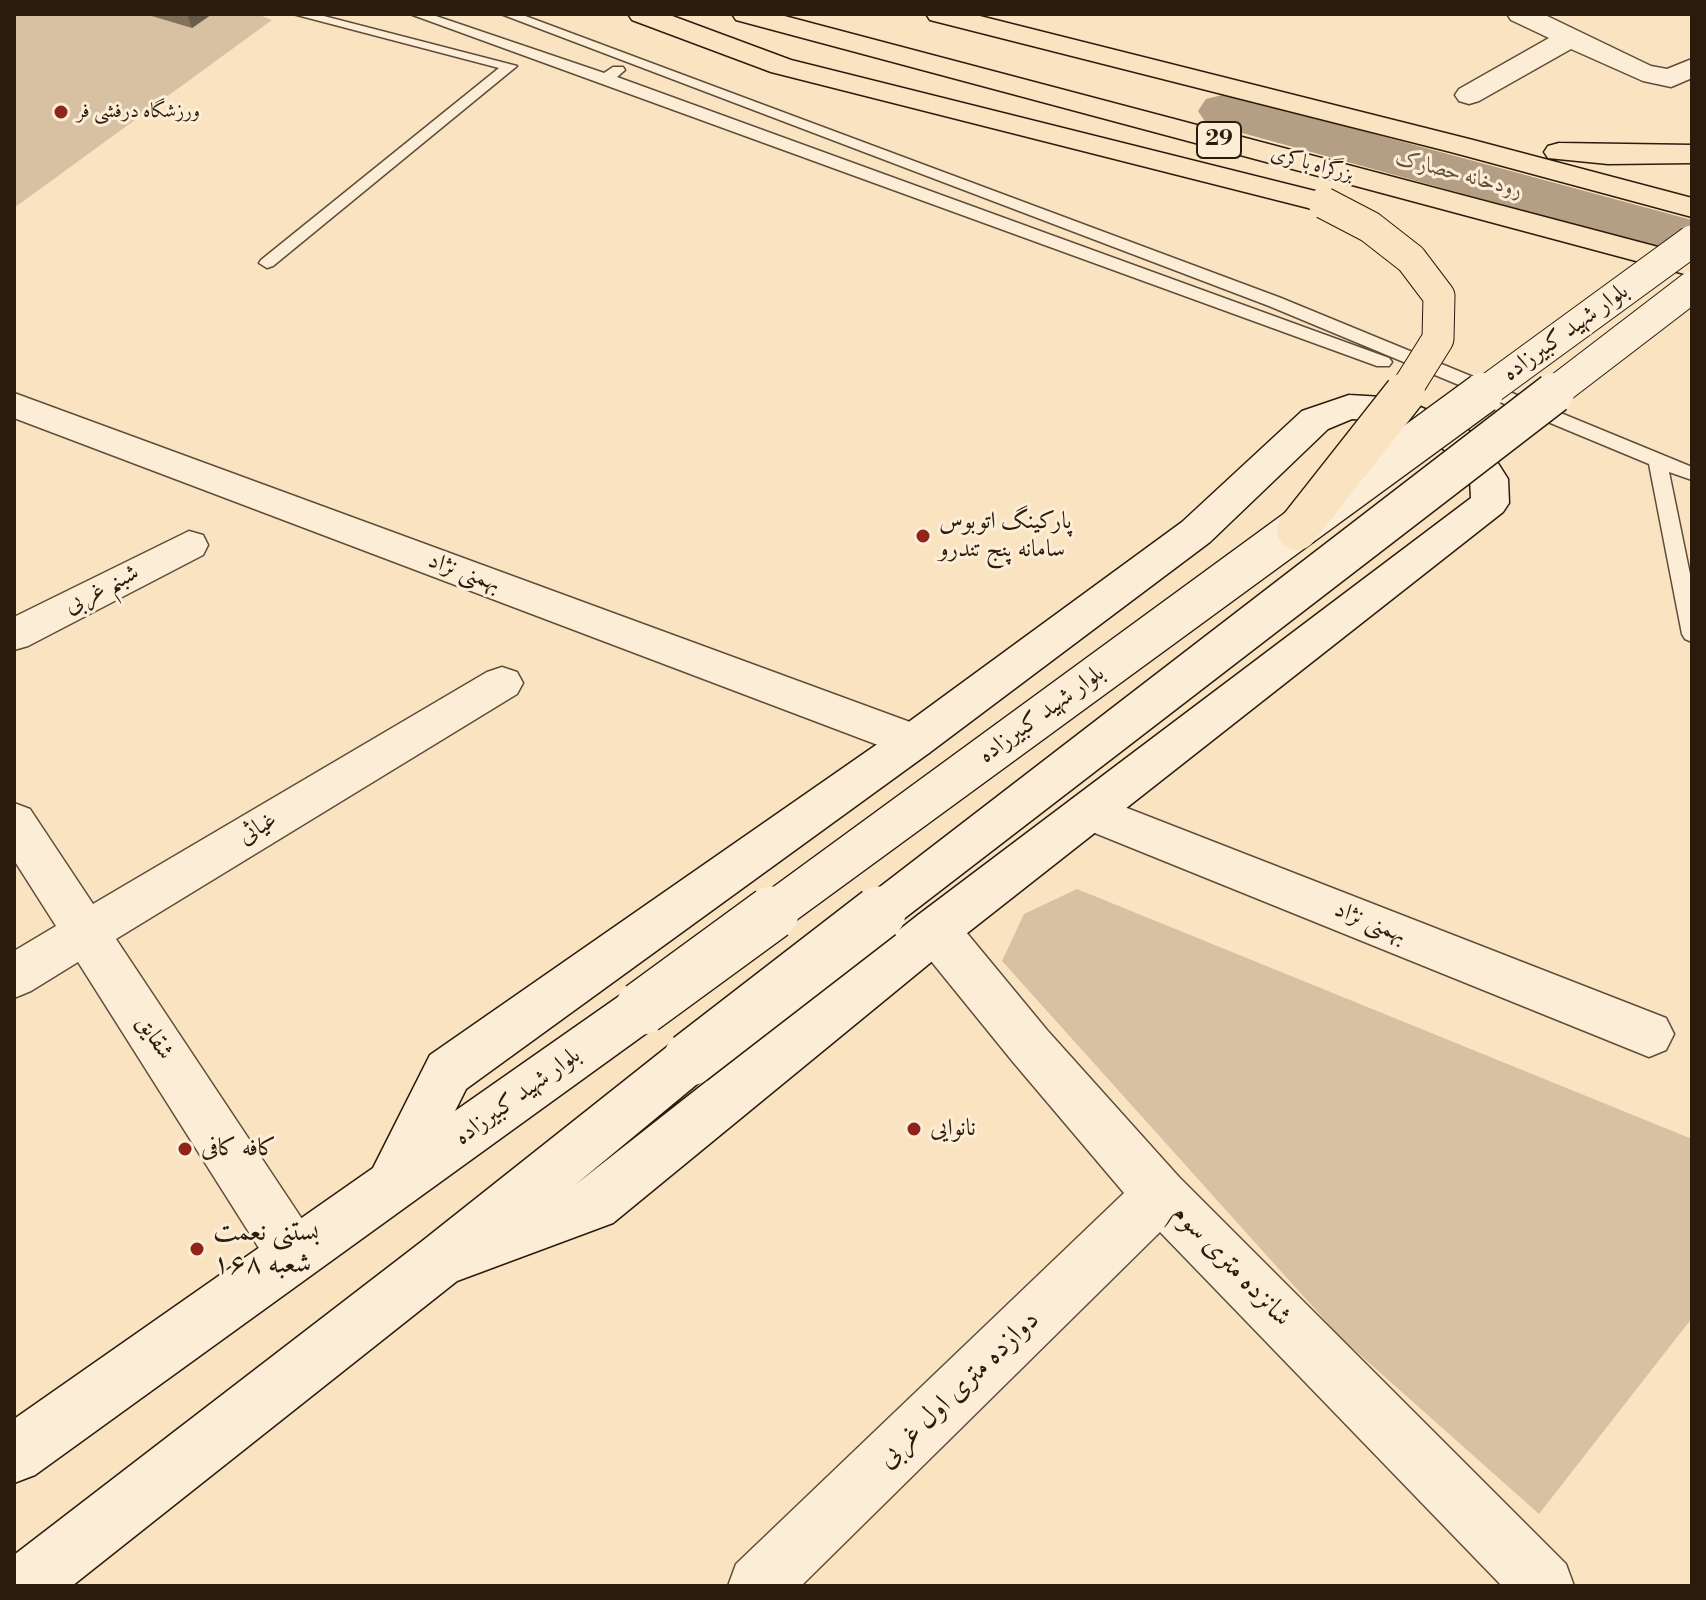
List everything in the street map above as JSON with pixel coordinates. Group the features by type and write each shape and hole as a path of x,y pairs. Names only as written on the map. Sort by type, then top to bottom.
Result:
{"highway":[{"path":"642,14 781,66 1324,203 1370,227 1411,259 1439,296 1438,339 1413,383 1297,530"},
{"name":"بزرگراه باکری","path":"746,14 1692,266"},
{"name":"29","path":"940,14 1462,146 1692,208"},
{"path":"1462,146 1608,155 1692,154"}],"main road":[{"path":"1521,14 1643,73 1671,78 1692,67"},
{"path":"1469,95 1570,38"},
{"name":"بلوار شهید کبیرزاده","path":"14,1454 642,1008 1692,241"},
{"name":"بلوار شهید کبیرزاده","path":"23,1586 440,1261 690,1059 1692,287"},
{"name":"بهمنی نژاد","path":"14,405 914,741"},
{"name":"بلوار شهید کبیرزاده","path":"391,1188 448,1072 914,741 1196,532 1315,420 1349,407 1383,409 1418,418 1449,434 1474,455 1489,479 1490,503 935,930 594,1204 440,1261"},
{"name":"شبنم غربی","path":"14,635 189,545"},
{"name":"غیاثی","path":"14,976 502,683"},
{"name":"بهمنی نژاد","path":"1091,812 1649,1034"},
{"name":"شقایق","path":"14,822 293,1253"},
{"name":"شانزده متری سوم","path":"935,930 1030,1046 1160,1195 1544,1586"},
{"name":"دوازده متری اول غربی","path":"758,1586 1160,1195"}],"lane":[{"path":"267,263 510,66 300,14"},
{"path":"417,14 606,78 1335,344 1561,420"},
{"path":"508,14 1275,302 1692,474"},
{"path":"606,78 630,60"},
{"path":"1658,461 1692,634"}],"shaded area":[{"name":"ورزشگاه درفشی فر","path":"14,14 257,14 272,20 14,208"},
{"path":"1077,889 1692,1139 1692,1318 1539,1514 1340,1337 1002,961 1024,914"}],"waterway":[{"name":"رودخانه حصارک","path":"1226,111 1692,239"}],"place":[{"name":"ورزشگاه درفشی فر","path":"61,112"},
{"name":"پارکینگ اتوبوس سامانه پنج تندرو","path":"923,536"},
{"name":"نانوایی","path":"914,1129"},
{"name":"کافه کافی","path":"185,1149"},
{"name":"بستنی نعمت شعبه ۱۶۸","path":"197,1249"}]}
